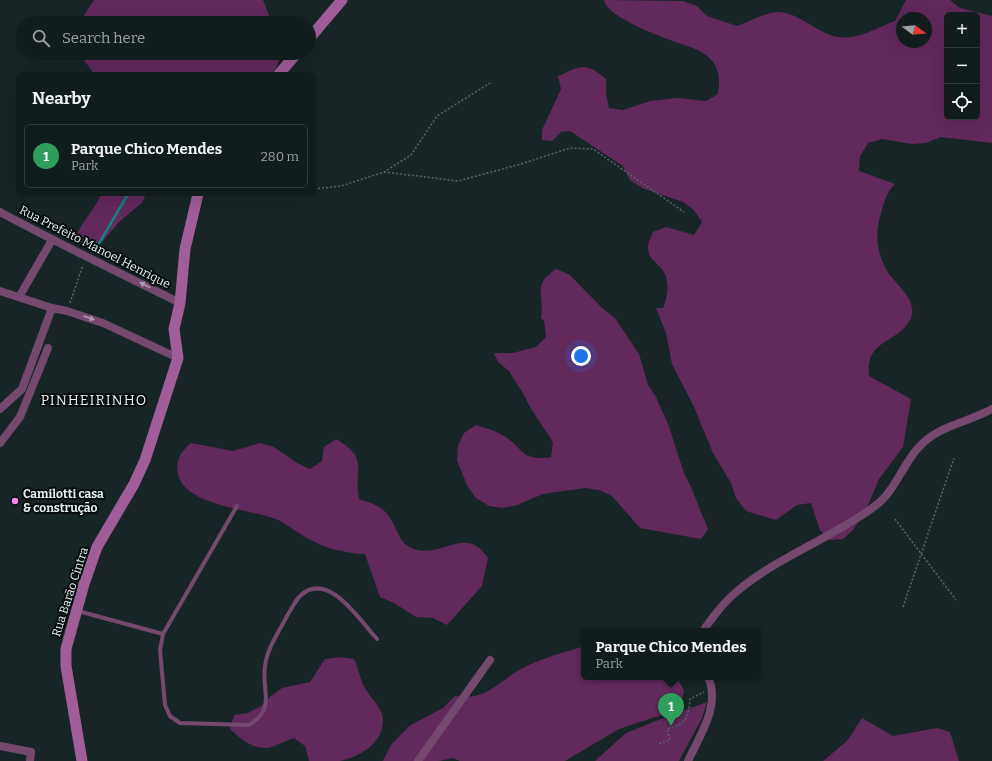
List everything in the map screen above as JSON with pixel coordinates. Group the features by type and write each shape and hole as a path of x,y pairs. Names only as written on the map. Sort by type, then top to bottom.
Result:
{"street":[{"path":"316,31 342,0"},
{"path":"281,72 291,60"},
{"name":"Rua Barão Cintra","path":"82,761 66,666 66,649 76,610 97,547 134,484 145,460 178,358 174,329 180,303 186,249 198,196"},
{"name":"Rua Prefeito Manoel Henrique","path":"0,212 52,240 180,303"},
{"path":"19,297 52,240"},
{"path":"0,291 103,323 178,358"},
{"path":"0,408 22,389 52,308"},
{"path":"0,443 20,417 48,348"},
{"path":"705,628 717,611 734,594 767,571 828,536 880,502 891,490 918,447 930,437 947,426 992,409"},
{"path":"418,761 490,660"},
{"path":"688,761 710,711 712,687 709,680"},
{"path":"0,746 31,752 30,761"}],"lane":[{"path":"237,506 162,634 160,650 164,705 170,716 180,723 249,725 258,720 265,710 267,698 264,684 265,666 269,649 300,596 311,589 321,588 329,590 338,596 377,639"},
{"path":"76,610 162,634"}],"path":[{"path":"316,189 341,186 384,172 412,155 437,116 490,83"},
{"path":"384,172 458,181 521,164 570,148 593,150 684,212"},
{"path":"67,311 86,256"},
{"path":"903,606 954,458"},
{"path":"896,519 956,600"},
{"path":"659,744 670,740 667,729 683,724 689,715 690,699 712,687"}],"shaded area":[{"path":"94,0 263,0 269,16 84,16"},
{"path":"604,0 683,1 697,6 707,16 737,26 769,13 780,12 799,18 832,36 841,37 851,37 862,34 895,21 896,19 896,48 932,48 932,12 900,12 906,0 950,0 960,8 976,12 944,12 944,120 980,120 980,13 992,16 992,143 941,137 926,143 912,144 882,139 868,143 860,156 859,171 895,184 886,197 879,220 877,234 878,248 886,269 908,298 912,311 911,319 906,326 875,350 869,365 869,376 911,399 903,447 879,479 869,503 854,529 843,539 830,540 820,530 811,503 797,505 776,520 746,511 736,498 731,483 713,453 694,407 672,364 666,333 656,308 663,308 668,287 666,276 650,256 648,245 653,232 666,227 694,235 702,222 694,210 683,202 642,188 630,180 623,166 570,131 561,132 552,141 542,140 542,130 561,89 558,76 578,68 588,68 599,73 606,79 606,94 609,108 623,110 650,101 677,98 706,101 718,94 719,80 717,70 713,61 706,55 689,46 667,39 631,23 620,17 608,7"},
{"path":"84,60 279,60 273,72 93,72"},
{"path":"100,196 145,196 142,203 120,221 102,242 88,245 75,240 80,228"},
{"path":"556,269 570,275 602,308 615,318 639,354 648,385 656,397 668,424 684,473 708,529 701,539 640,528 612,496 599,490 585,488 543,494 517,505 503,508 489,506 476,498 468,487 457,461 458,446 464,433 476,425 493,430 502,435 528,455 541,458 551,457 553,442 509,371 498,362 494,353 513,353 536,347 546,337 544,320 541,319 541,286 548,275"},
{"path":"336,439 347,446 357,459 359,499 382,509 391,519 401,539 409,547 425,551 435,550 454,544 471,544 479,548 488,558 482,586 447,625 433,618 416,617 394,603 380,597 365,554 348,552 323,546 276,519 205,500 183,485 178,474 178,460 184,450 191,443 233,451 260,443 274,447 297,463 310,469 322,461 324,447"},
{"path":"581,647 581,680 678,680 684,690 680,712 707,702 702,718 679,761 595,761 626,733 671,715 662,715 619,729 565,761 460,761 453,758 439,761 383,761 391,745 409,726 443,708 455,696 467,697 486,692 519,670 549,657"},
{"path":"340,657 354,659 365,689 378,707 383,717 382,730 379,737 362,753 340,761 309,761 305,746 294,738 269,748 262,748 252,745 230,729 234,715 248,713 261,706 282,688 310,682 325,659"},
{"path":"862,718 893,736 937,728 950,732 959,761 823,761 847,741"}],"waterway":[{"path":"94,252 127,196"}],"place":[{"name":"Camilotti casa & construção","path":"15,501"},
{"name":"Parque Chico Mendes","path":"671,726"}],"district":[{"name":"PINHEIRINHO","path":"94,400"}]}
